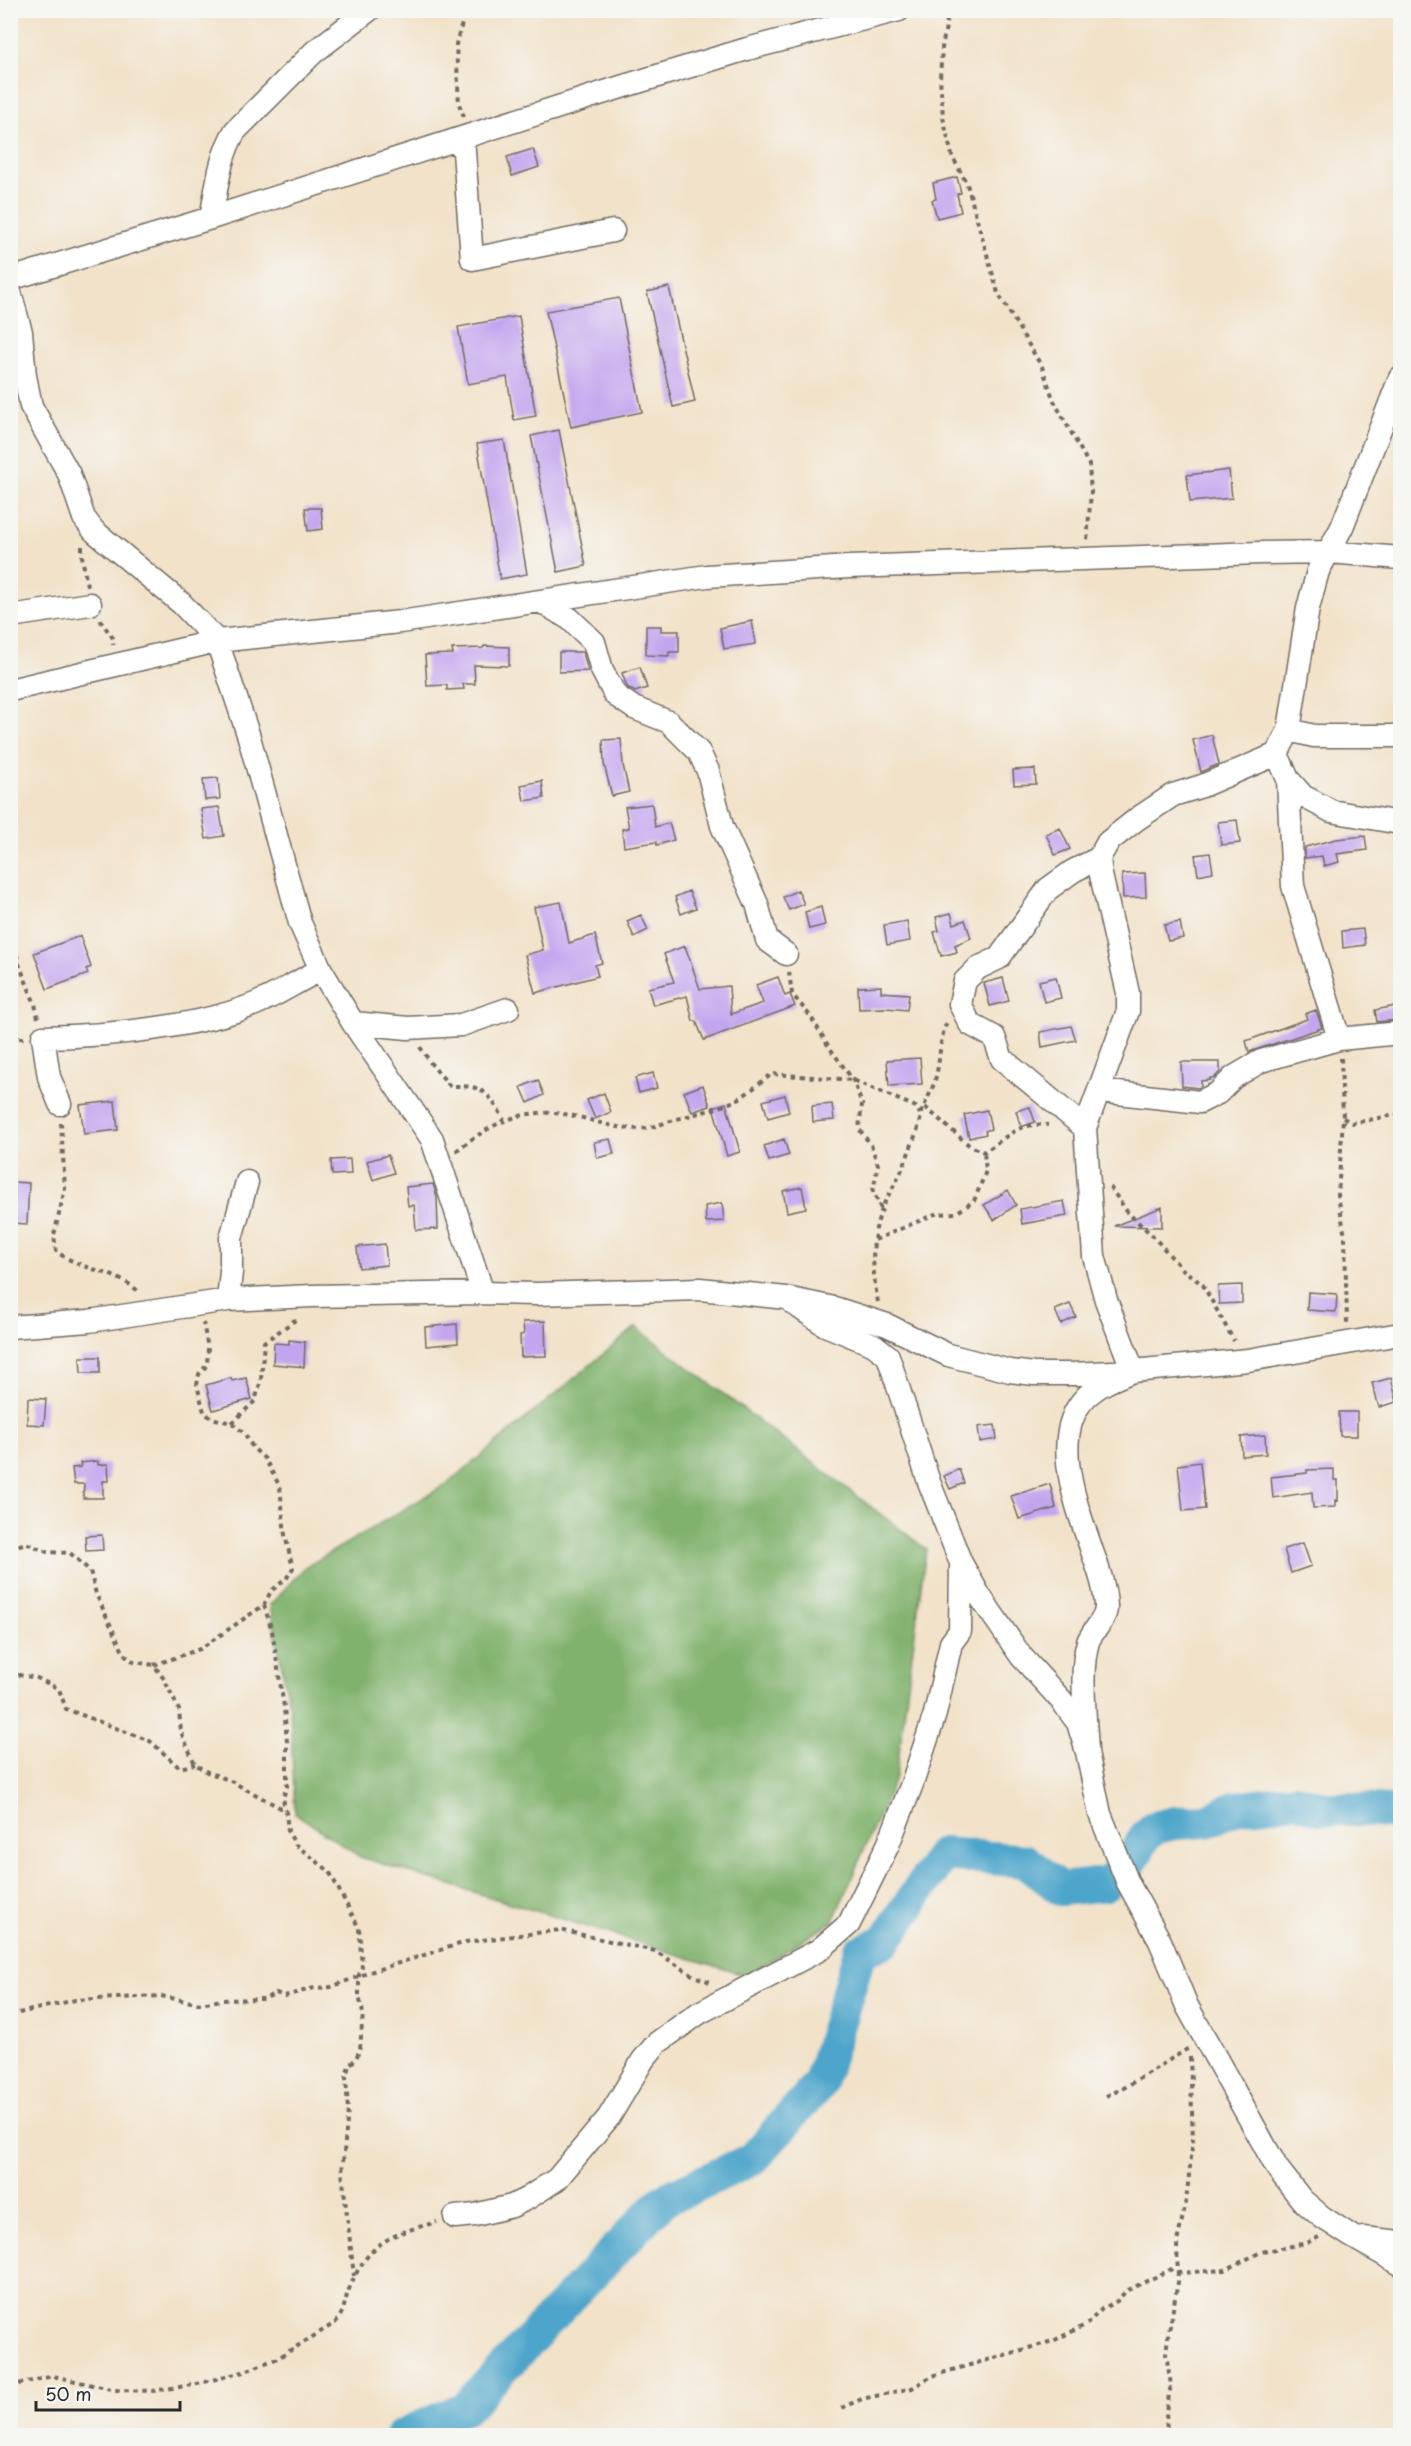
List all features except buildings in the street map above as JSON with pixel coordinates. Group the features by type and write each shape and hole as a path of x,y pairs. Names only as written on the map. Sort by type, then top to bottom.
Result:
{"street":[{"path":"212,218 221,163 226,145 235,131 314,52 369,10"},
{"path":"10,279 212,218 735,53 899,10"},
{"path":"463,138 472,259 614,231"},
{"path":"10,292 21,332 25,376 31,406 69,474 84,518 94,531 181,603 217,641 249,737 300,923 321,970 353,1023 432,1139 483,1293"},
{"path":"1133,1371 1106,1300 1094,1256 1090,1169 1085,1148 1085,1128 1128,1011 1128,993 1101,875 1100,858 1108,842 1173,795 1202,786 1277,754 1289,730 1308,608 1318,571 1342,527 1401,378"},
{"path":"10,690 217,641 400,622 706,576 849,567 1330,552 1401,558"},
{"path":"540,601 570,619 594,642 602,670 615,694 634,708 669,722 699,752 708,771 722,826 757,904 767,940 786,954"},
{"path":"10,616 90,604"},
{"path":"1289,730 1314,736 1401,736"},
{"path":"1277,754 1288,779 1303,796 1331,811 1401,823"},
{"path":"1288,779 1293,886 1339,1039"},
{"path":"1085,1128 1002,1059 994,1037 970,1024 960,1004 964,981 978,968 999,958 1048,889 1073,871 1100,858"},
{"path":"60,1104 49,1077 43,1037 129,1030 200,1020 264,1000 296,981 321,970"},
{"path":"353,1023 408,1028 461,1025 508,1009"},
{"path":"1099,1091 1200,1102 1218,1093 1234,1077 1261,1061 1339,1039 1401,1033"},
{"path":"228,1300 231,1238 247,1182"},
{"path":"10,1327 90,1321 228,1300 312,1296 536,1294 700,1289 786,1298 834,1308 887,1325 948,1355 1010,1371 1072,1374 1133,1371 1248,1360 1401,1335"},
{"path":"786,1298 825,1325 874,1345 888,1356 929,1482 961,1563 979,1596 1021,1656 1062,1701 1078,1723 1087,1752 1100,1814 1115,1854 1160,1941 1187,2006 1277,2168 1302,2200 1345,2232 1401,2264"},
{"path":"1087,1752 1084,1668 1088,1641 1106,1611 1106,1600 1105,1589 1074,1499 1068,1440 1073,1417 1085,1398 1107,1381 1133,1371"},
{"path":"455,2217 475,2215 512,2206 557,2179 609,2117 643,2061 657,2043 699,2013 743,1992 819,1950 849,1924 888,1845 912,1784 935,1714 951,1643 960,1631 961,1563"},
{"path":"960,1631 982,1626 1004,1631"},
{"path":"1345,2232 1401,2242"}],"path":[{"path":"463,138 466,123 459,104 456,44 465,10"},
{"path":"949,10 942,48 940,78 943,117 952,156 967,184 998,293 1042,367 1054,401 1089,465 1090,492 1086,559"},
{"path":"10,928 19,964 35,1004 43,1037 10,1038"},
{"path":"786,954 792,994 811,1017 853,1080 862,1104 859,1129 872,1145 878,1165 873,1191 881,1210"},
{"path":"920,1114 936,1080 941,1036 950,1016 960,1004"},
{"path":"408,1028 432,1065 450,1086 468,1085 484,1090 504,1119"},
{"path":"1339,1039 1342,1118 1338,1196 1345,1237 1348,1295 1347,1344"},
{"path":"441,1162 485,1129 504,1119 545,1113 573,1115 618,1128 646,1128 701,1114 739,1099 772,1074 853,1080 916,1107 920,1114 920,1123 898,1179 881,1210 874,1240 874,1282 879,1305 887,1325"},
{"path":"60,1104 64,1189 54,1235 56,1251 68,1261 87,1269 121,1278 156,1310"},
{"path":"925,1107 970,1146 984,1152"},
{"path":"1342,1118 1353,1123 1401,1114"},
{"path":"984,1152 1011,1131 1037,1124 1085,1128"},
{"path":"874,1240 935,1214 956,1213 974,1201 986,1171 984,1152"},
{"path":"1090,1169 1113,1190 1128,1214 1153,1236 1181,1268 1203,1285 1233,1339 1248,1360"},
{"path":"232,1423 255,1401 261,1380 264,1342 294,1321 296,1311 312,1296"},
{"path":"10,1548 26,1543 47,1552 70,1553 90,1570 96,1594 124,1654 134,1662 154,1665 200,1649 264,1605 271,1591 286,1579 293,1568 285,1535 280,1487 265,1460 253,1448 246,1434 232,1423 211,1418 204,1412 197,1385 199,1374 207,1365 208,1348 204,1335 201,1304"},
{"path":"264,1605 272,1632 284,1707 287,1787 283,1797 288,1832 296,1845 329,1871 359,1928 362,1967 359,1976 359,1996 363,2013 360,2048 356,2059 349,2065 346,2077 348,2111 342,2172 354,2276"},
{"path":"154,1665 164,1678 180,1710 180,1732 195,1764 286,1811"},
{"path":"10,1679 19,1674 37,1678 59,1689 66,1709 150,1741 180,1768 195,1764"},
{"path":"10,2015 75,2000 161,1996 201,2004 221,2000 264,1999 276,1993 285,1996 314,1988 331,1987 466,1942 560,1930 655,1951 694,1976 743,1992"},
{"path":"1106,2096 1122,2090 1190,2048 1193,2139 1186,2202 1177,2242 1178,2273 1166,2354 1171,2385 1166,2412 1167,2436"},
{"path":"10,2386 53,2376 116,2390 152,2391 220,2379 243,2372 278,2358 335,2323 342,2315 354,2276 370,2250 393,2235 455,2217"},
{"path":"1178,2273 1225,2270 1261,2252 1307,2243 1345,2232"},
{"path":"842,2408 862,2399 912,2388 932,2376 1053,2341 1088,2324 1102,2309 1145,2280 1176,2266"}],"green space":[{"path":"636,1327 926,1549 896,1776 833,1921 747,1976 360,1857 295,1813 290,1709 270,1605 304,1568 447,1484"}],"waterway":[{"path":"401,2436 465,2408 662,2201 753,2159 820,2083 860,1952 885,1941 943,1854 1025,1861 1061,1889 1106,1884 1129,1865 1145,1837 1154,1828 1175,1823 1207,1821 1235,1808 1295,1800 1324,1809 1400,1813"}]}
